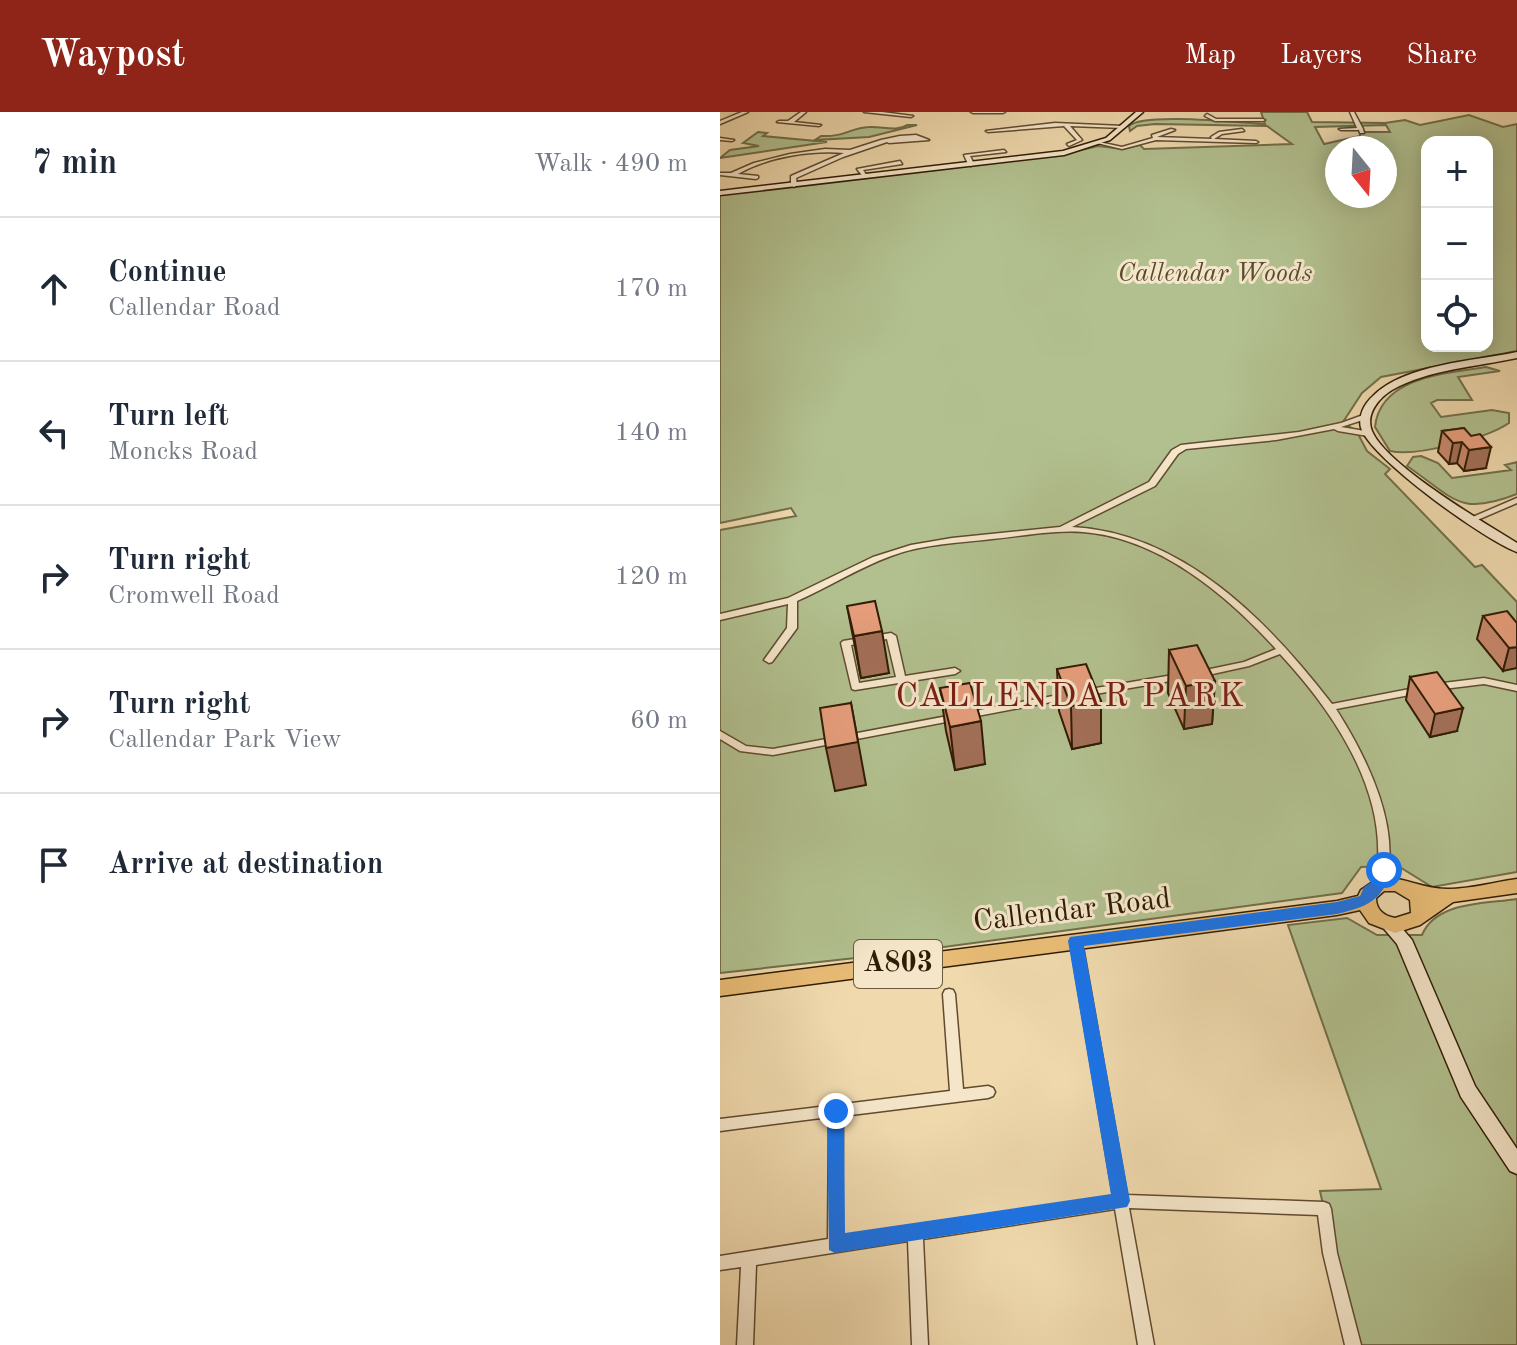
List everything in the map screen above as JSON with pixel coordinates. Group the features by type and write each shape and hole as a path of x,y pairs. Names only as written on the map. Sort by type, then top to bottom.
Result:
{"main road":[{"path":"1394,882 1421,903 1411,926"},
{"path":"1368,907 1370,891 1394,882 1448,896 1517,886"},
{"path":"1411,926 1448,896"},
{"name":"Callendar Road","path":"720,988 1337,908 1368,907"},
{"name":"A803","path":"1368,907 1388,924 1411,926"}],"street":[{"path":"720,123 746,112"},
{"path":"789,123 804,112"},
{"path":"866,112 911,116"},
{"path":"973,112 1003,112"},
{"path":"720,193 1064,153 1099,143 1140,112"},
{"path":"1207,115 1215,120 1264,121 1260,112"},
{"path":"1341,129 1362,130 1352,112"},
{"path":"779,122 819,125"},
{"path":"1027,127 1006,132 988,131 993,128 1065,124 1123,127"},
{"path":"1065,124 1080,140 1069,145"},
{"path":"1156,139 1154,136 1160,132 1173,130"},
{"path":"1213,138 1217,134 1242,130"},
{"path":"794,185 793,177 851,152 889,142 918,137 927,140 897,144 889,142"},
{"path":"1099,143 1129,147 1156,139 1213,138 1256,142"},
{"path":"720,139 732,140"},
{"path":"732,175 755,164 832,150 851,152"},
{"path":"971,164 967,155 1004,151"},
{"path":"864,176 860,169 900,163"},
{"path":"721,174 756,177"},
{"path":"1517,355 1405,380 1375,398 1366,416 1368,434 1388,458 1517,548"},
{"path":"1061,528 1152,484 1167,468 1175,452 1184,447 1282,439 1332,429 1366,416"},
{"path":"1332,429 1368,434"},
{"path":"1472,519 1517,500"},
{"path":"720,617 793,599 893,552 933,543 1061,528 1098,531 1132,539 1211,583 1281,650 1331,707 1361,756 1372,786 1394,882"},
{"path":"769,660 792,628 793,599"},
{"path":"901,680 891,636 846,643 855,687 901,680 955,671"},
{"path":"720,734 744,749 785,750 832,738 1222,670 1281,650"},
{"path":"1331,707 1473,681 1517,688"},
{"path":"1411,926 1416,971 1468,1091 1517,1165"},
{"path":"1076,941 1146,1345"},
{"path":"949,994 957,1096"},
{"path":"720,1125 988,1092"},
{"path":"835,1244 836,1111"},
{"path":"720,1263 1121,1201 1324,1209 1333,1267 1353,1345"},
{"path":"915,1232 920,1345"},
{"path":"745,1345 749,1258"}],"green space":[{"name":"CALLENDAR PARK","path":"1261,112 1307,112 1312,122 1385,123 1405,120 1420,125 1469,115 1503,127 1517,124 1517,351 1381,377 1362,393 1343,422 1357,432 1367,451 1390,469 1385,474 1475,567 1482,565 1517,602 1517,872 1432,887 1398,866 1361,867 1342,893 892,954 720,973 720,530 796,516 791,508 720,523 720,195 1060,155 1098,146 1123,149 1140,145 1144,149 1292,144 1267,126 1155,124 1137,126 1130,131 1129,126 1153,120 1265,124"},
{"path":"917,125 869,137 815,140 862,128"},
{"path":"758,132 767,133 763,136 827,142 720,158 730,150 759,146 743,143"},
{"path":"1486,367 1500,371 1458,377 1472,400 1437,400 1431,403 1441,417 1492,410 1509,413 1509,423 1485,435 1451,445 1417,451 1390,451 1375,427 1380,410 1389,397 1417,380"},
{"path":"1421,456 1438,463 1452,478 1511,470 1505,465 1517,462 1517,494 1482,504 1458,501 1407,466 1413,457"},
{"path":"1517,899 1517,1345 1353,1345 1320,1191 1381,1189 1288,925 1347,918 1377,935 1422,935 1429,924 1450,910"}],"building":[{"path":"1464,428 1471,436 1480,434 1491,447 1469,450 1462,442 1453,443 1442,431"},
{"path":"875,601 882,631 854,636 847,606"},
{"path":"1507,611 1517,623 1517,647 1509,648 1483,616"},
{"path":"1197,645 1215,681 1186,686 1169,650"},
{"path":"1086,664 1101,701 1071,706 1057,669"},
{"path":"1437,672 1463,708 1435,714 1410,677"},
{"path":"970,683 981,721 950,727 940,688"},
{"path":"851,703 858,742 826,748 820,708"}],"district":[{"name":"CALLENDAR PARK","path":"1071,697"}],"route":[{"path":"836,1111 835,1244 1121,1201 1076,941 1337,908 1366,901 1370,891 1380,884 1384,870"}],"park label":[{"name":"Callendar Woods","path":"1215,274"}]}
